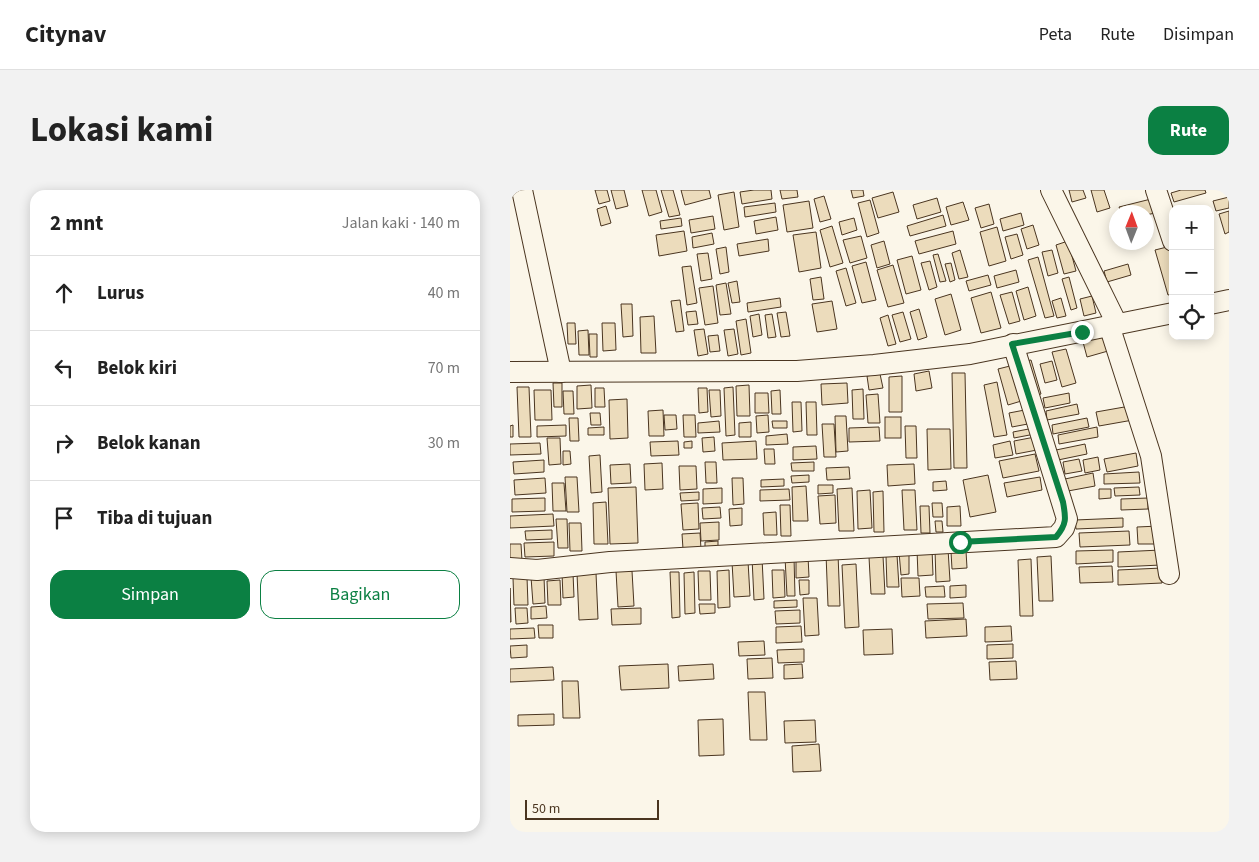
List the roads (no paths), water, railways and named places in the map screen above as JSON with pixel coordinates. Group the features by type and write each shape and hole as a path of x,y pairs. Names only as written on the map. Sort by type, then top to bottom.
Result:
{"street":[{"path":"522,190 561,372"},
{"path":"1051,190 1113,325 1151,456 1169,574"},
{"path":"1156,190 1169,229"},
{"path":"1214,303 1229,300"},
{"path":"510,372 797,371 874,365 970,354 1169,314"},
{"path":"510,568 537,570 610,562 1056,537 1064,528 1067,519 1065,510 1012,344"}]}
